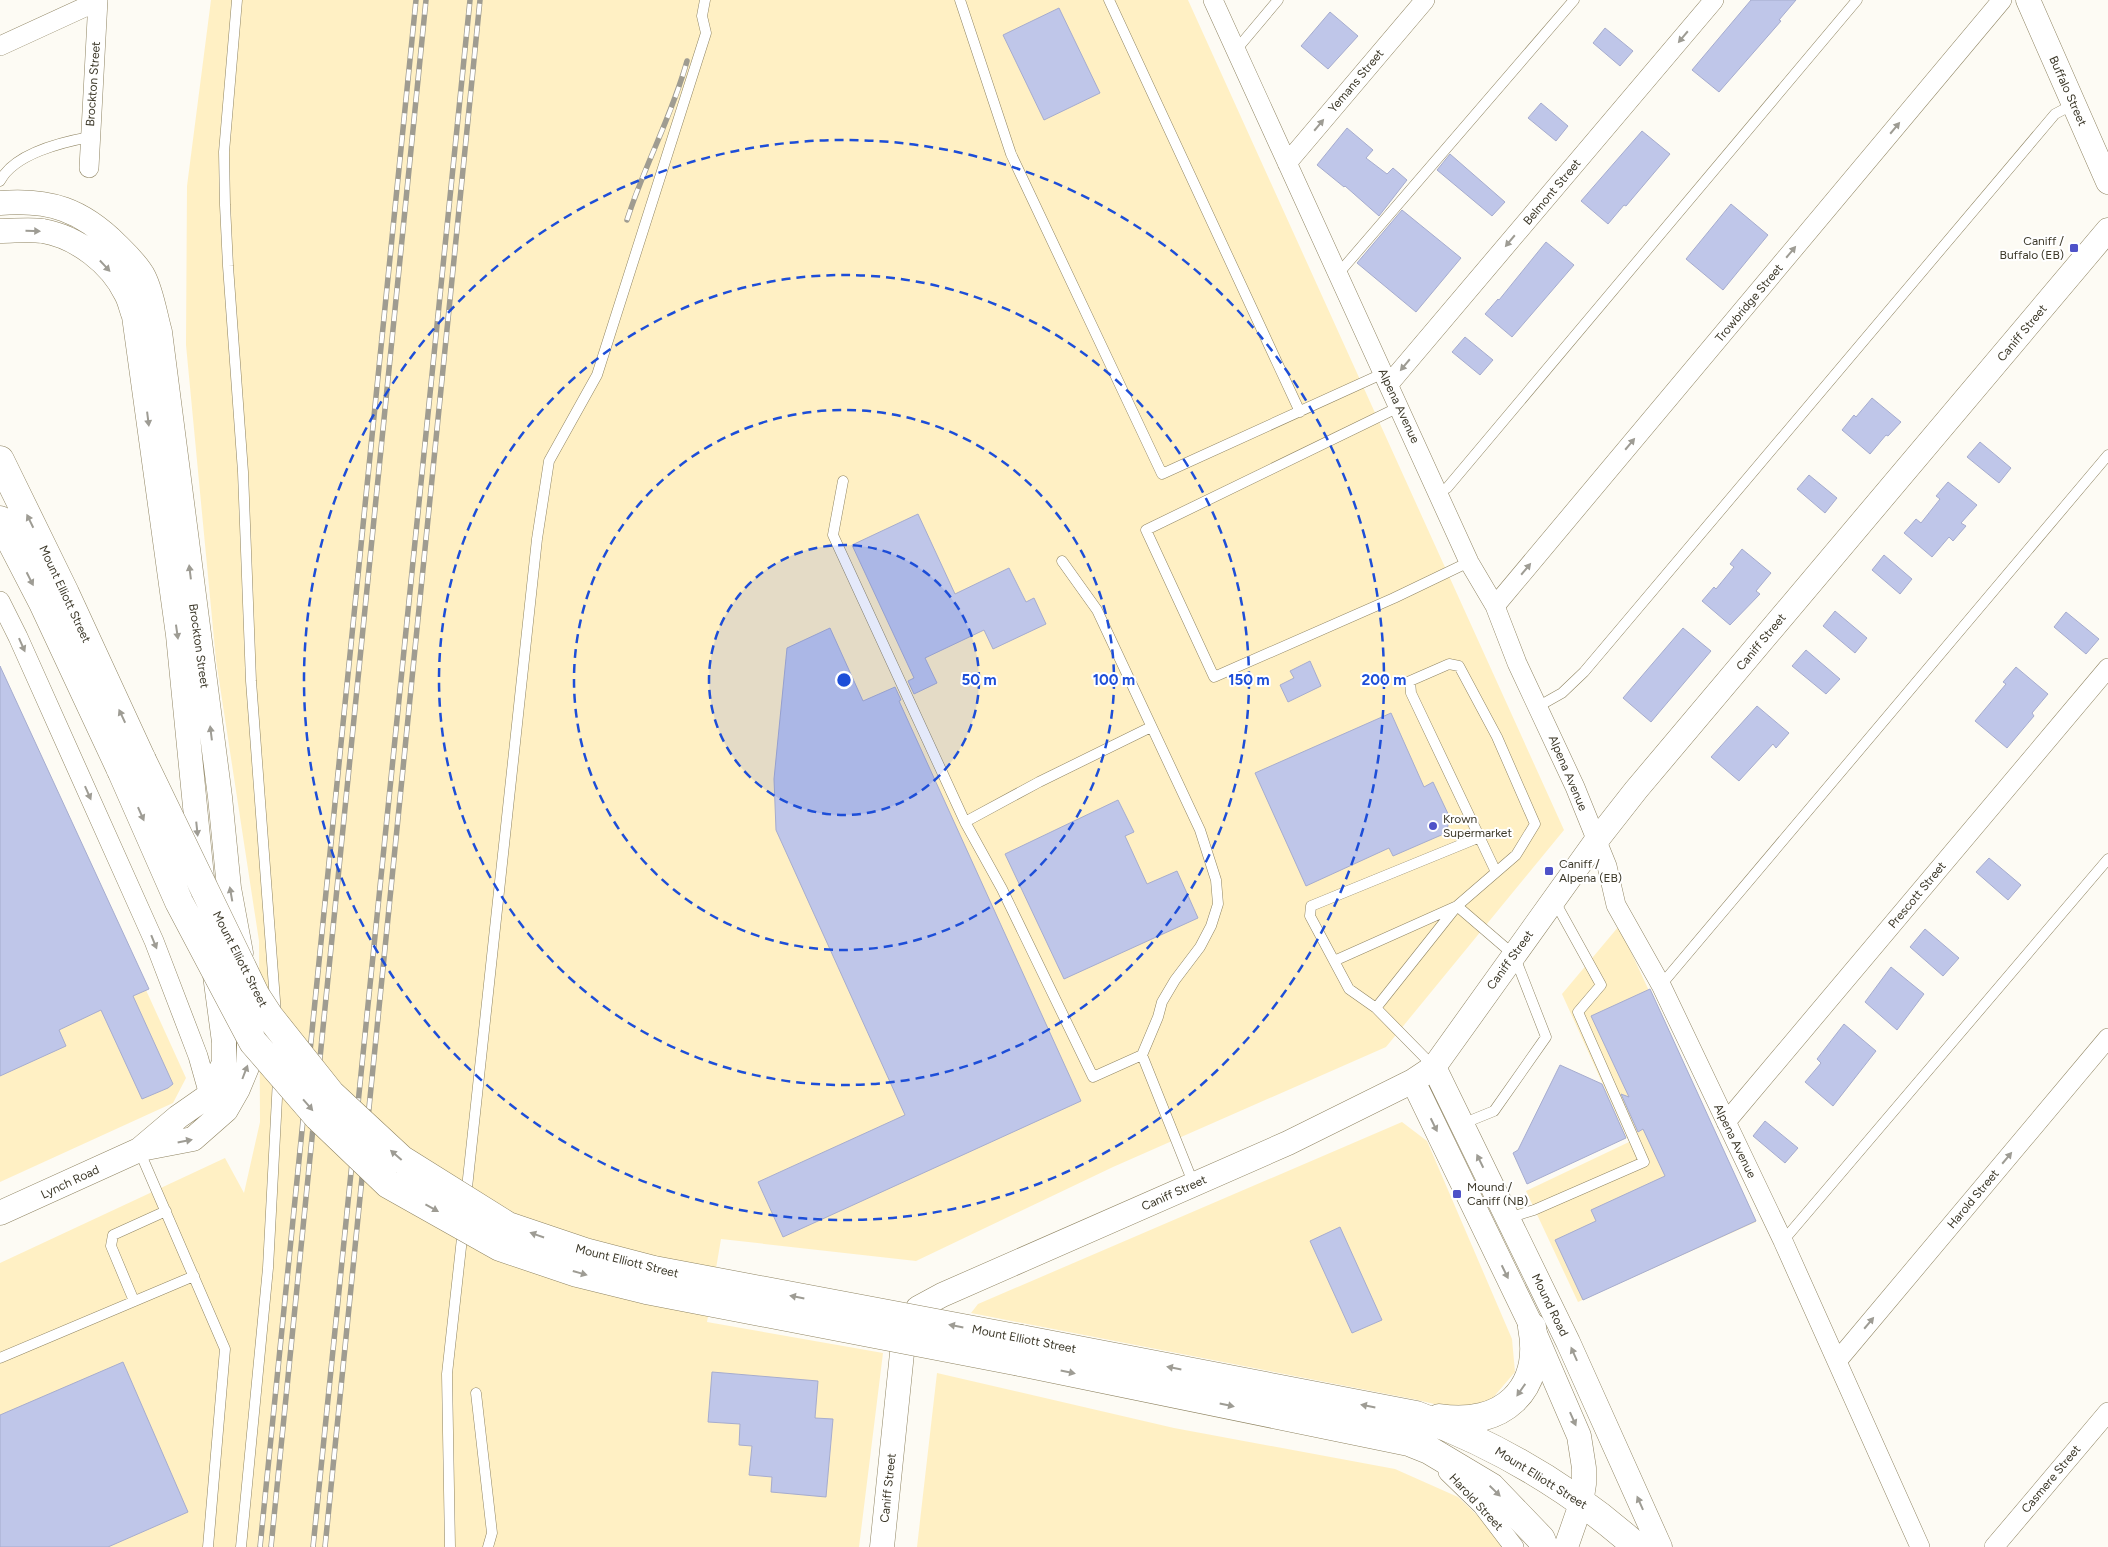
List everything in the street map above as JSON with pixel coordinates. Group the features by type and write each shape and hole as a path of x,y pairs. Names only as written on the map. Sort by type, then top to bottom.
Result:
{"main road":[{"name":"Mount Elliott Street","path":"0,460 65,593 132,765"},
{"name":"Mount Elliott Street","path":"0,520 42,603 132,765 256,996 269,1016 331,1094 401,1159 508,1226 585,1252 654,1270 1021,1350 1409,1442 1429,1450 1491,1487 1541,1539 1544,1547"},
{"path":"1416,1415 1444,1419 1481,1418 1508,1405 1523,1388 1532,1368 1535,1345 1532,1327"},
{"name":"Mount Elliott Street","path":"1021,1350 1416,1415 1456,1429 1499,1450 1544,1477 1606,1520 1637,1547"}],"street":[{"name":"Alpena Avenue","path":"1213,0 1469,562 1495,606 1517,663 1539,706 1575,787 1607,866 1616,905 1661,985 1784,1241 1920,1547"},
{"name":"Yemans Street","path":"1288,163 1425,0"},
{"name":"Belmont Street","path":"1386,379 1714,0"},
{"name":"Trowbridge Street","path":"1495,606 2002,0"},
{"name":"Buffalo Street","path":"2028,0 2108,182"},
{"path":"0,46 98,1"},
{"name":"Brockton Street","path":"89,168 98,1"},
{"name":"Brockton Street","path":"0,203 45,204 65,208 100,228 128,256 144,276 160,332 230,888 251,1014 248,1064 238,1089 215,1105"},
{"name":"Caniff Street","path":"882,1547 902,1353 905,1338 918,1308 942,1295 1288,1143 1413,1081 1434,1067 1596,840 2108,230"},
{"name":"Brockton Street","path":"0,231 42,231 66,238 96,256 127,294 134,316 178,635 202,874 224,1042 224,1063 215,1105"},
{"path":"0,601 18,637 154,941 215,1105"},
{"name":"Prescott Street","path":"1726,1122 2108,668"},
{"name":"Harold Street","path":"1838,1360 2108,1038"},
{"name":"Mound Road","path":"1434,1067 1568,1342 1660,1547"},
{"path":"1413,1081 1532,1327 1579,1436 1584,1468 1581,1504 1566,1547"},
{"name":"Lynch Road","path":"0,1213 139,1150 178,1117 215,1105"},
{"name":"Casmere Street","path":"1994,1547 2108,1412"},
{"name":"Harold Street","path":"1409,1442 1438,1463 1464,1486 1482,1505 1514,1547"}],"lane":[{"path":"237,0 224,152 228,266 243,472 250,681 279,1055 268,1268 241,1547"},
{"path":"450,1547 447,1374 537,539 549,461 597,375 706,33 702,16 704,0"},
{"path":"960,0 1011,154 1162,474 1300,412 1386,379"},
{"path":"1109,0 1300,412"},
{"path":"1236,50 1278,0"},
{"path":"1338,274 1574,0"},
{"path":"1438,492 1447,488 1857,0"},
{"path":"1539,706 1562,693 1584,672 2055,114 2074,104"},
{"path":"0,181 4,174 13,167 42,150 65,141 90,137"},
{"path":"1399,407 1146,530 1163,570 1214,677 1394,598 1469,562"},
{"path":"1661,985 2108,455"},
{"path":"843,481 833,535 965,822 1002,889 1093,1077 1142,1055 1158,1017 1162,1002 1175,980 1200,947 1211,926 1218,904 1216,880 1200,830 1097,610 1062,561"},
{"path":"1376,1008 1457,906 1516,855 1535,824 1497,737 1459,666 1449,664 1410,681 1411,693 1496,872"},
{"path":"965,822 1039,782 1151,727"},
{"path":"1434,1067 1376,1008 1349,989 1310,916 1311,906 1480,837"},
{"path":"1784,1241 2108,859"},
{"path":"1508,1218 1534,1210 1644,1162 1578,1012 1601,985 1554,899"},
{"path":"1334,960 1457,906"},
{"path":"1457,906 1514,954 1546,1037 1494,1111 1462,1124"},
{"path":"1142,1055 1194,1185"},
{"path":"139,1150 224,1349 208,1547"},
{"path":"134,1301 111,1246 113,1235 166,1211"},
{"path":"0,1358 194,1276"},
{"path":"476,1393 492,1533 488,1547"}],"shaded area":[{"path":"211,0 1188,0 1564,830 1386,1047 1113,1167 916,1261 721,1239 707,1322 883,1353 859,1547 0,1547 0,1263 225,1158 244,1193 260,1122 259,941 216,660 186,345 187,186"},
{"path":"0,669 186,1078 173,1103 0,1182"},
{"path":"1619,926 1756,1222 1578,1302 1526,1191 1629,1142 1562,994"},
{"path":"1402,1122 1427,1141 1512,1339 1515,1372 1491,1400 1473,1407 1447,1407 971,1313 978,1304"},
{"path":"937,1373 1174,1428 1395,1469 1458,1497 1499,1536 1504,1547 917,1547"}],"building":[{"path":"1751,0 1796,0 1779,20 1781,21 1719,92 1692,70"},
{"path":"1059,8 1100,93 1044,120 1003,35"},
{"path":"1330,12 1358,36 1328,69 1301,46"},
{"path":"1605,28 1633,51 1620,66 1593,43"},
{"path":"1541,103 1568,126 1556,141 1528,118"},
{"path":"1347,128 1373,150 1366,158 1387,174 1393,168 1407,180 1379,216 1345,186 1317,165"},
{"path":"1642,131 1670,154 1626,206 1624,205 1608,224 1581,201"},
{"path":"1450,154 1505,202 1492,216 1437,170"},
{"path":"1731,204 1768,235 1723,290 1686,259"},
{"path":"1402,210 1461,258 1416,312 1357,263"},
{"path":"1546,242 1574,265 1512,337 1485,314 1499,300"},
{"path":"1465,337 1493,360 1480,375 1452,352"},
{"path":"1872,398 1901,422 1888,436 1886,435 1870,454 1842,430 1854,415 1856,417"},
{"path":"1980,442 2011,468 1999,483 1967,457"},
{"path":"1809,475 1837,498 1825,513 1797,489"},
{"path":"1948,482 1977,505 1961,523 1966,526 1953,541 1949,537 1932,557 1904,533 1916,519 1921,523 1940,499 1936,496"},
{"path":"918,514 955,594 1009,568 1026,602 1034,598 1046,624 993,649 984,630 925,658 937,683 914,694 908,681 914,678 852,545"},
{"path":"1742,549 1771,573 1756,591 1760,594 1730,625 1702,601 1714,587 1716,589 1734,567 1730,564"},
{"path":"1884,555 1912,579 1900,594 1872,570"},
{"path":"1835,611 1867,638 1855,653 1823,626"},
{"path":"2066,612 2099,639 2086,654 2054,627"},
{"path":"830,628 863,701 895,687 901,700 899,701 1081,1101 783,1237 758,1182 905,1115 776,830 774,779 787,648"},
{"path":"1683,628 1711,651 1651,722 1623,698"},
{"path":"1806,650 1840,679 1826,694 1792,666"},
{"path":"1310,661 1321,686 1288,702 1280,685 1294,678 1290,671"},
{"path":"0,666 149,989 133,996 173,1084 142,1099 101,1010 59,1030 66,1046 0,1076"},
{"path":"2016,667 2048,694 2032,713 2034,716 2007,748 1975,721 2006,684 2003,682"},
{"path":"1757,706 1789,733 1776,748 1773,744 1739,781 1711,757"},
{"path":"1391,713 1424,787 1433,782 1450,818 1446,833 1393,856 1389,848 1306,886 1255,773"},
{"path":"1118,800 1134,832 1125,836 1147,884 1177,871 1198,918 1064,979 1005,854"},
{"path":"1989,858 2021,885 2008,900 1976,872"},
{"path":"1925,929 1959,958 1943,976 1910,947"},
{"path":"1891,967 1924,994 1897,1030 1865,1002"},
{"path":"1650,989 1756,1221 1583,1300 1555,1240 1596,1221 1591,1210 1665,1176 1643,1129 1638,1132 1621,1094 1629,1097 1591,1016"},
{"path":"1844,1024 1876,1051 1833,1106 1805,1082 1821,1063 1817,1059"},
{"path":"1560,1065 1602,1084 1626,1138 1527,1184 1513,1153 1518,1150"},
{"path":"1765,1121 1798,1148 1785,1163 1753,1136"},
{"path":"1340,1227 1382,1320 1352,1333 1310,1241"},
{"path":"123,1362 188,1512 108,1547 0,1547 0,1415"},
{"path":"712,1372 818,1381 815,1418 833,1419 826,1497 771,1492 772,1477 749,1475 752,1446 739,1445 740,1424 708,1422"}],"railway":[{"path":"260,1547 416,0"},
{"path":"271,1547 426,0"},
{"path":"313,1547 470,0"},
{"path":"325,1547 480,0"},
{"path":"627,220 641,180 674,101 687,61"}],"place":[{"name":"Caniff / Buffalo (EB)","path":"2074,248"},
{"name":"Krown Supermarket","path":"1433,826"},
{"name":"Caniff / Alpena (EB)","path":"1549,871"},
{"name":"Mound / Caniff (NB)","path":"1457,1194"}]}
